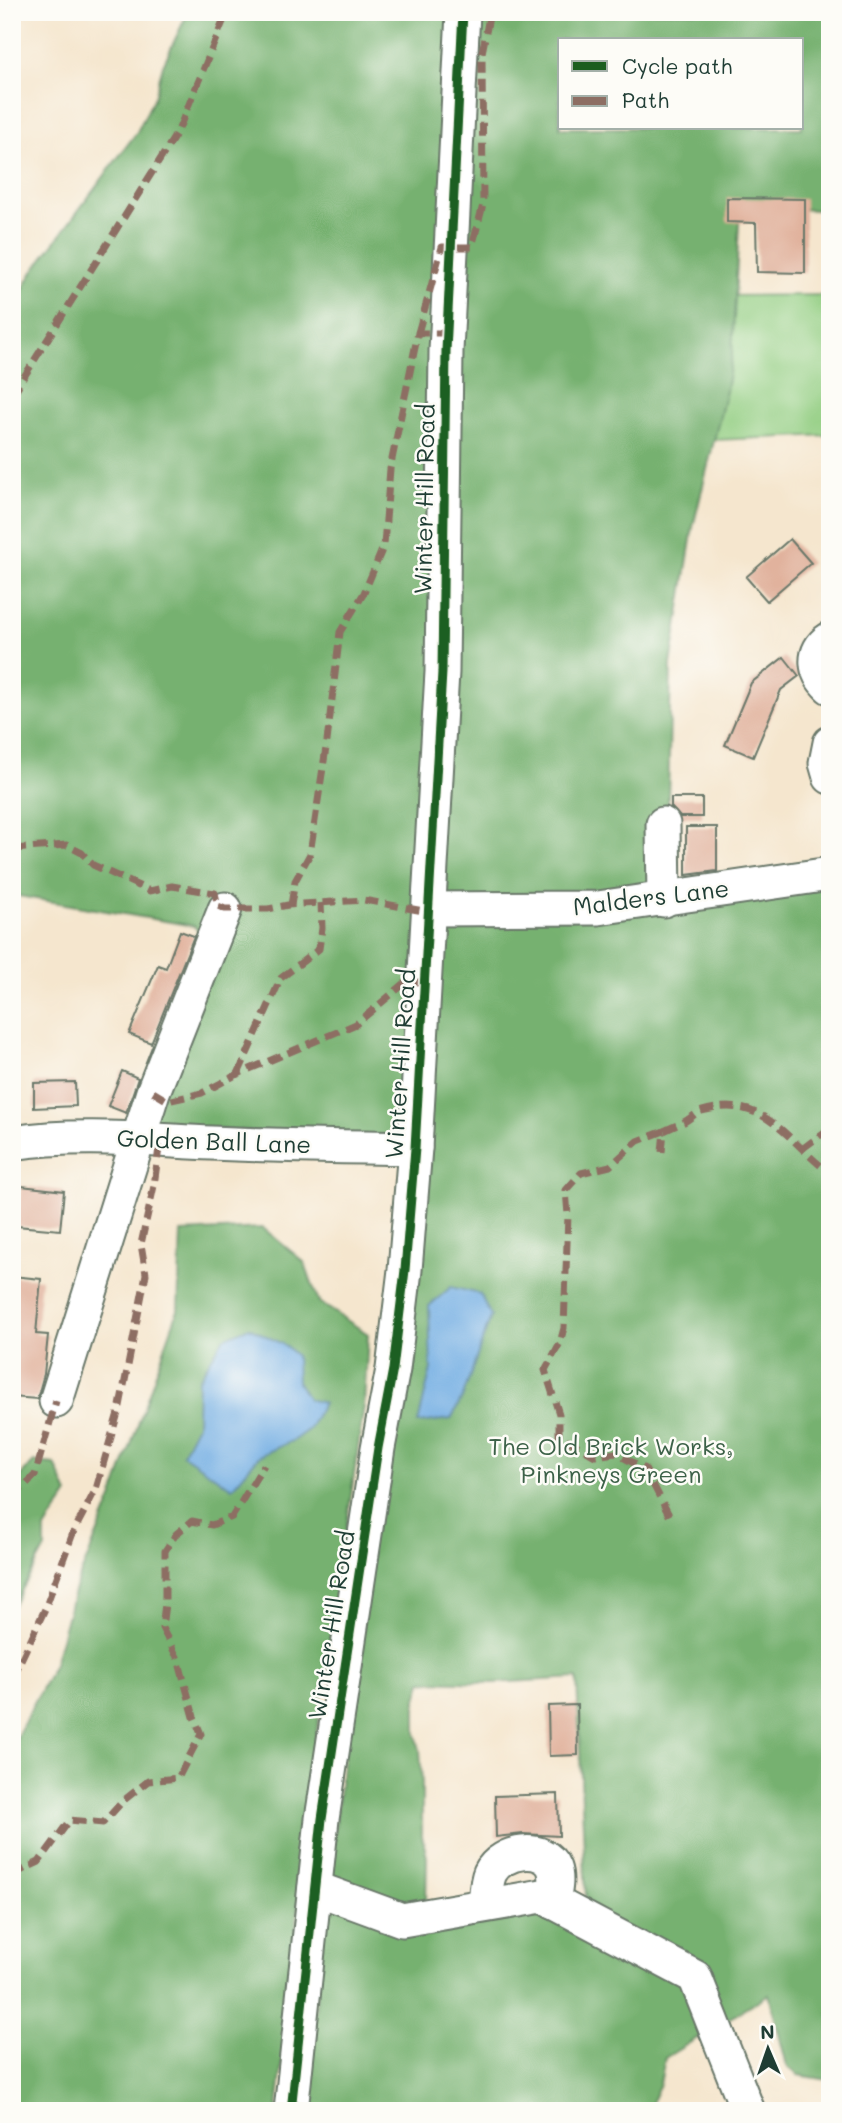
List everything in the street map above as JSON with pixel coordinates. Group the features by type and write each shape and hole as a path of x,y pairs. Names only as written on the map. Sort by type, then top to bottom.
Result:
{"street":[{"name":"Winter Hill Road","path":"291,2111 322,1819 378,1448 393,1369 405,1270 415,1148 442,672 446,351 463,12"},
{"path":"830,639 819,650 816,659 818,673 830,687"},
{"path":"830,743 826,763 830,777"},
{"path":"663,824 664,900"},
{"name":"Malders Lane","path":"429,909 598,908 830,874"},
{"path":"56,1401 153,1092 225,909"},
{"name":"Golden Ball Lane","path":"12,1143 41,1139 138,1138 213,1143 415,1148"},
{"path":"485,1905 489,1874 499,1860 514,1853 530,1852 548,1860 554,1868 553,1902"},
{"path":"315,1888 402,1920 542,1896 695,1977 748,2111"}],"green space":[{"path":"188,12 830,12 830,211 740,205 732,355 726,391 693,527 671,664 666,896 443,918 408,1116 399,1129 385,1139 127,1124 206,942 194,926 12,895 12,307 34,270 137,132 154,98 163,65"},
{"path":"830,295 830,435 692,441 715,296"},
{"name":"The Old Brick Works, Pinkneys Green","path":"830,878 830,2093 829,2080 798,2075 787,2066 769,1994 665,2058 660,2084 652,2101 656,2111 305,2111 327,1895 443,922","holes":["577,1678 586,1902 426,1903 427,1857 422,1836 422,1783 416,1734 416,1703 422,1681 493,1683"]},
{"path":"263,1228 304,1262 319,1302 368,1334 364,1406 315,1743 277,2111 12,2111 12,1746 54,1664 75,1588 113,1496 178,1310 181,1232"},
{"path":"34,1462 55,1464 68,1494 45,1529 45,1548 12,1608 12,1484"}],"water":[{"path":"451,1287 480,1294 491,1316 463,1396 451,1419 418,1423 431,1369 429,1306"},
{"path":"249,1327 286,1346 296,1356 297,1381 308,1399 323,1403 309,1429 294,1440 259,1456 232,1488 182,1454 197,1425 198,1380 224,1338"}],"building":[{"path":"727,198 805,199 805,273 757,272 756,223 727,222"},
{"path":"790,539 811,563 767,601 746,577"},
{"path":"784,657 799,676 781,690 753,757 725,745 751,683"},
{"path":"671,798 702,798 702,817 680,817 671,807"},
{"path":"686,827 717,827 717,871 686,875"},
{"path":"180,931 194,936 151,1043 129,1034 158,965 166,968"},
{"path":"122,1071 138,1078 126,1113 108,1106"},
{"path":"75,1082 76,1106 34,1108 34,1083"},
{"path":"21,1186 64,1191 60,1230 17,1226"},
{"path":"12,1276 41,1279 36,1334 48,1335 44,1374 37,1399 12,1397 12,1352 16,1314 12,1313"},
{"path":"577,1705 578,1755 549,1756 548,1706"},
{"path":"558,1794 559,1836 523,1834 496,1837 495,1796"}],"marked path":[{"path":"12,396 178,131 227,12"},
{"path":"418,333 442,247 472,247 483,205 482,53 490,12"},
{"path":"291,905 295,881 310,854 340,632 364,593 384,545 390,469 418,333 447,333"},
{"path":"12,849 66,845 82,853 93,865 150,891 172,886 215,893 218,906 225,909 268,909 288,905 364,900 429,912"},
{"path":"238,1074 281,978 319,949 321,903"},
{"path":"153,1092 168,1101 202,1093 238,1074 356,1024 405,983 426,981"},
{"path":"662,1152 664,1131 697,1113 724,1107 743,1109 774,1123 830,1173"},
{"path":"802,1149 830,1128"},
{"path":"664,1131 638,1141 610,1166 581,1173 566,1190 568,1215 564,1328 560,1343 545,1370 559,1414 559,1435 595,1456 615,1453 645,1469 670,1517"},
{"path":"12,1679 45,1609 73,1533 96,1489 120,1406 146,1274 141,1244 154,1186 160,1140"},
{"path":"12,1498 35,1475 56,1401"},
{"path":"12,1875 39,1862 70,1820 103,1823 123,1801 148,1781 178,1778 201,1734 178,1659 162,1628 165,1551 176,1534 192,1521 212,1525 232,1517 264,1465"}],"cycle path":[{"path":"291,2111 322,1819 378,1448 393,1369 405,1270 415,1148 442,672 446,351 463,12"}]}
